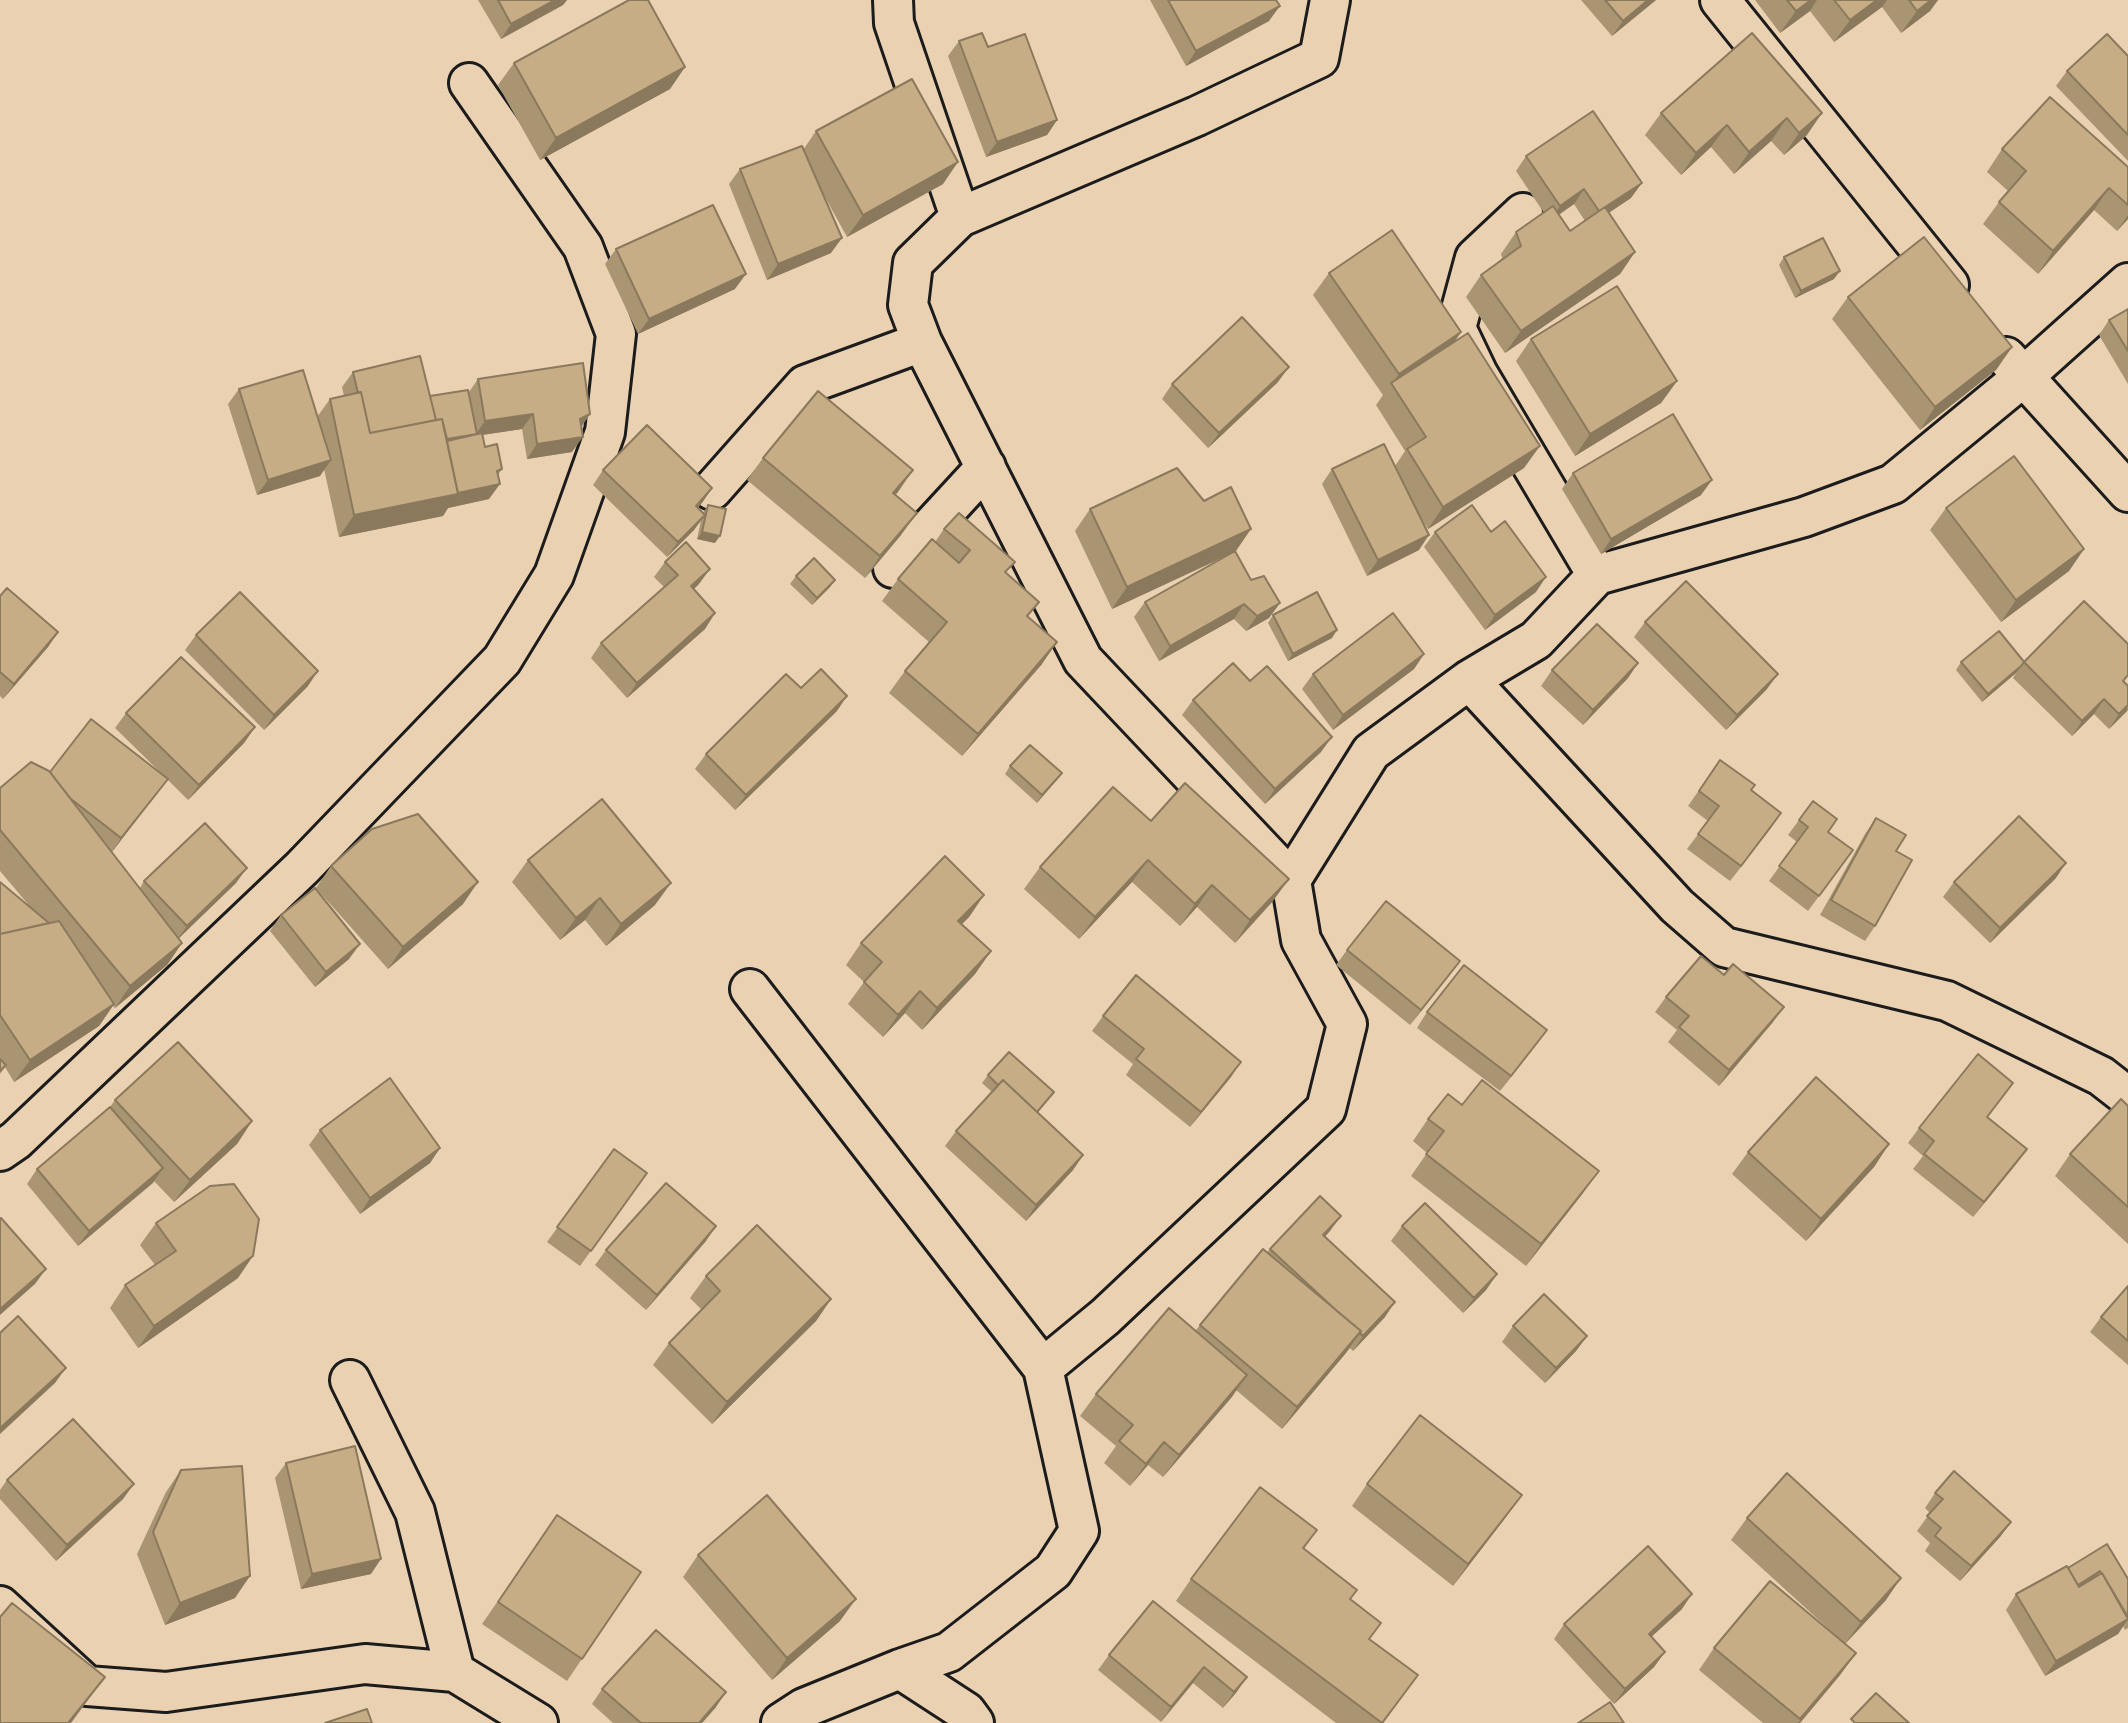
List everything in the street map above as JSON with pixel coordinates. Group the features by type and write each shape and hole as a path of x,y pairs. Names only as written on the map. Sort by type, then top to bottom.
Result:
{"street":[{"path":"893,0 894,23 960,217"},
{"path":"1043,1368 1105,1317 1326,1109 1347,1024 1301,940 1291,880 1083,660 922,342 908,305 913,264 960,217 1197,116 1319,58 1330,0"},
{"path":"1720,0 2023,377 2128,492"},
{"path":"0,1152 16,1140 302,868 502,660 554,575 605,432 616,334 583,247 469,83"},
{"path":"1522,213 1475,258 1455,328 1478,374 1597,575"},
{"path":"1291,880 1371,752 1469,680 1536,640 1597,575 1804,517 1893,484 2023,377 2128,284"},
{"path":"712,490 805,385 922,342"},
{"path":"893,568 986,467"},
{"path":"1469,680 1677,906 1724,947 1947,1001 2101,1076 2128,1097"},
{"path":"750,989 1043,1368 1079,1531 1053,1571 949,1652 804,1707 781,1723"},
{"path":"350,1380 415,1511 455,1672"},
{"path":"0,1606 87,1686 166,1692 365,1664 455,1672 538,1723"},
{"path":"900,1670 965,1712 974,1723"}],"building":[{"path":"498,0 555,0 511,24"},
{"path":"629,0 648,0 685,67 556,138 514,63"},
{"path":"1168,0 1276,0 1280,6 1196,51"},
{"path":"1605,0 1648,0 1623,21"},
{"path":"1787,0 1811,0 1796,11"},
{"path":"1834,0 1877,0 1850,20"},
{"path":"1909,0 1931,0 1917,11"},
{"path":"982,33 988,47 1025,34 1057,120 997,142 959,41"},
{"path":"1752,33 1822,113 1799,133 1787,118 1749,152 1727,125 1696,153 1661,113"},
{"path":"2107,34 2128,56 2128,135 2067,71"},
{"path":"912,79 958,162 863,215 816,131"},
{"path":"2050,97 2128,167 2128,205 2109,188 2053,251 1999,202 2026,171 2002,149"},
{"path":"1593,111 1642,183 1599,211 1584,189 1560,206 1526,156"},
{"path":"802,146 842,238 778,264 740,169"},
{"path":"713,205 746,274 649,319 616,249"},
{"path":"1553,206 1570,231 1605,207 1635,252 1521,331 1481,275 1521,246 1516,232"},
{"path":"1392,230 1461,332 1399,374 1329,273"},
{"path":"1924,237 2012,347 1935,407 1848,297"},
{"path":"1823,238 1840,271 1801,291 1784,257"},
{"path":"1617,286 1677,381 1590,434 1531,339"},
{"path":"2128,309 2128,351 2109,320"},
{"path":"1242,317 1289,367 1219,433 1172,384"},
{"path":"1468,333 1540,446 1443,507 1407,449 1426,437 1391,383"},
{"path":"420,356 436,420 370,433 361,392 358,393 353,372"},
{"path":"583,363 590,414 580,419 583,437 537,444 533,414 485,421 478,379"},
{"path":"303,370 331,460 268,480 239,389"},
{"path":"468,390 477,434 447,439 442,419 436,420 430,396"},
{"path":"818,391 913,470 893,493 917,513 880,556 763,458"},
{"path":"361,392 370,433 442,419 458,494 354,515 330,399"},
{"path":"1673,414 1712,480 1611,539 1573,473"},
{"path":"647,425 712,488 696,506 705,515 678,542 603,470"},
{"path":"482,433 485,447 497,444 502,469 497,471 500,484 458,493 447,441"},
{"path":"1384,444 1429,535 1378,560 1332,469"},
{"path":"2014,456 2084,549 2016,600 1946,508"},
{"path":"1177,468 1204,501 1231,487 1251,529 1127,587 1090,509"},
{"path":"708,505 726,509 720,536 702,532"},
{"path":"1472,505 1491,532 1505,521 1546,577 1495,615 1435,532"},
{"path":"959,513 1015,562 1005,572 1039,602 1027,616 1057,642 978,734 905,671 947,622 898,579 932,539 959,563 970,550 944,529"},
{"path":"686,542 710,569 691,586 715,613 637,683 601,643 678,575 665,562"},
{"path":"1235,551 1251,580 1264,576 1280,603 1257,616 1244,604 1170,646 1145,602"},
{"path":"814,558 835,580 817,598 796,576"},
{"path":"1686,581 1778,674 1737,715 1645,622"},
{"path":"7,588 58,632 14,684 0,672 0,596"},
{"path":"240,592 318,671 274,715 196,635"},
{"path":"1317,592 1337,630 1293,654 1273,615"},
{"path":"2084,601 2128,644 2128,675 2123,681 2128,686 2128,705 2119,714 2104,699 2082,721 2024,662"},
{"path":"1393,613 1424,654 1343,715 1313,674"},
{"path":"1597,624 1638,663 1593,710 1552,670"},
{"path":"1999,631 2025,663 1988,694 1961,662"},
{"path":"181,657 255,727 199,785 126,713"},
{"path":"1233,663 1250,681 1267,666 1332,737 1275,789 1193,700"},
{"path":"821,669 847,696 746,795 706,754 786,674 801,688"},
{"path":"91,719 168,779 121,838 71,799 50,772"},
{"path":"1030,745 1062,773 1042,795 1010,766"},
{"path":"1720,760 1755,785 1751,790 1781,813 1741,866 1698,834 1719,806 1699,791"},
{"path":"31,762 49,771 182,943 130,986 0,830 0,788"},
{"path":"1185,783 1289,879 1250,920 1212,885 1195,904 1148,860 1095,917 1040,867 1113,787 1151,821"},
{"path":"602,799 671,883 621,924 600,898 576,918 528,860"},
{"path":"1813,801 1837,819 1828,832 1853,850 1819,896 1779,866 1808,827 1799,820"},
{"path":"418,814 478,882 403,947 331,866 372,829"},
{"path":"2019,816 2066,863 2000,928 1954,882"},
{"path":"1876,818 1906,835 1896,851 1912,860 1875,926 1831,900"},
{"path":"205,823 247,868 187,926 144,881"},
{"path":"945,856 984,895 958,921 991,951 937,1008 920,991 898,1015 864,982 882,962 861,943"},
{"path":"0,882 49,923 0,934"},
{"path":"315,888 360,944 326,972 281,915"},
{"path":"1386,901 1460,961 1421,1010 1347,950"},
{"path":"59,921 114,1004 30,1060 0,1015 0,934"},
{"path":"1701,956 1724,975 1733,964 1784,1007 1729,1070 1679,1027 1689,1016 1666,997"},
{"path":"1464,965 1547,1030 1511,1076 1427,1012"},
{"path":"1136,975 1241,1062 1201,1112 1136,1059 1144,1049 1103,1016"},
{"path":"178,1042 252,1121 190,1180 115,1100"},
{"path":"1009,1052 1054,1092 1037,1112 1003,1080 998,1085 988,1075"},
{"path":"1978,1054 2013,1083 1987,1117 2027,1149 1984,1202 1924,1154 1934,1141 1919,1128"},
{"path":"0,1059 6,1065 0,1071"},
{"path":"1816,1077 1889,1144 1821,1219 1748,1152"},
{"path":"390,1078 440,1148 370,1198 320,1130"},
{"path":"1003,1080 1083,1155 1036,1205 956,1131"},
{"path":"1482,1080 1599,1171 1541,1244 1426,1154 1444,1131 1428,1119 1448,1094 1462,1105"},
{"path":"2121,1099 2128,1106 2128,1207 2070,1154"},
{"path":"110,1107 163,1168 89,1231 37,1169"},
{"path":"614,1149 647,1173 591,1251 557,1227"},
{"path":"666,1183 716,1226 657,1295 606,1250"},
{"path":"234,1184 259,1219 253,1256 154,1326 125,1285 176,1251 156,1223 210,1186"},
{"path":"1320,1196 1341,1216 1323,1235 1395,1302 1363,1336 1361,1331 1270,1249"},
{"path":"1425,1203 1497,1274 1474,1298 1402,1226"},
{"path":"0,1218 46,1269 0,1309"},
{"path":"757,1225 831,1299 727,1402 669,1343 720,1291 706,1276"},
{"path":"1263,1249 1361,1331 1297,1407 1200,1325"},
{"path":"2128,1286 2128,1341 2101,1317"},
{"path":"1544,1294 1587,1336 1556,1368 1513,1326"},
{"path":"1169,1308 1247,1375 1179,1455 1164,1442 1146,1464 1119,1441 1133,1425 1096,1394"},
{"path":"18,1316 66,1368 0,1428 0,1333"},
{"path":"1420,1415 1522,1495 1468,1564 1367,1484"},
{"path":"73,1419 134,1484 67,1545 7,1480"},
{"path":"355,1446 381,1559 312,1574 286,1463"},
{"path":"242,1466 250,1576 180,1603 153,1532 181,1470"},
{"path":"1954,1471 2011,1522 1971,1566 1935,1536 1941,1528 1927,1516 1943,1499 1935,1493"},
{"path":"1787,1473 1901,1578 1861,1622 1747,1518"},
{"path":"1260,1487 1317,1530 1303,1548 1357,1590 1350,1599 1381,1623 1369,1639 1418,1675 1382,1723 1191,1579"},
{"path":"767,1495 856,1599 787,1658 698,1555"},
{"path":"557,1515 641,1572 582,1659 498,1602"},
{"path":"2107,1544 2128,1579 2128,1617 2100,1571 2078,1585 2068,1568"},
{"path":"1648,1546 1692,1594 1649,1634 1665,1652 1625,1689 1564,1624"},
{"path":"2067,1566 2079,1587 2102,1573 2128,1619 2056,1661 2016,1594"},
{"path":"1770,1581 1856,1653 1800,1719 1714,1648"},
{"path":"1153,1601 1247,1677 1234,1692 1204,1667 1171,1707 1109,1655"},
{"path":"12,1603 105,1677 68,1723 0,1723 0,1617"},
{"path":"656,1630 726,1692 699,1723 641,1723 602,1689"},
{"path":"1876,1693 1909,1723 1855,1723 1851,1719"},
{"path":"1610,1702 1624,1723 1578,1723"},
{"path":"367,1709 372,1723 325,1723"}]}
